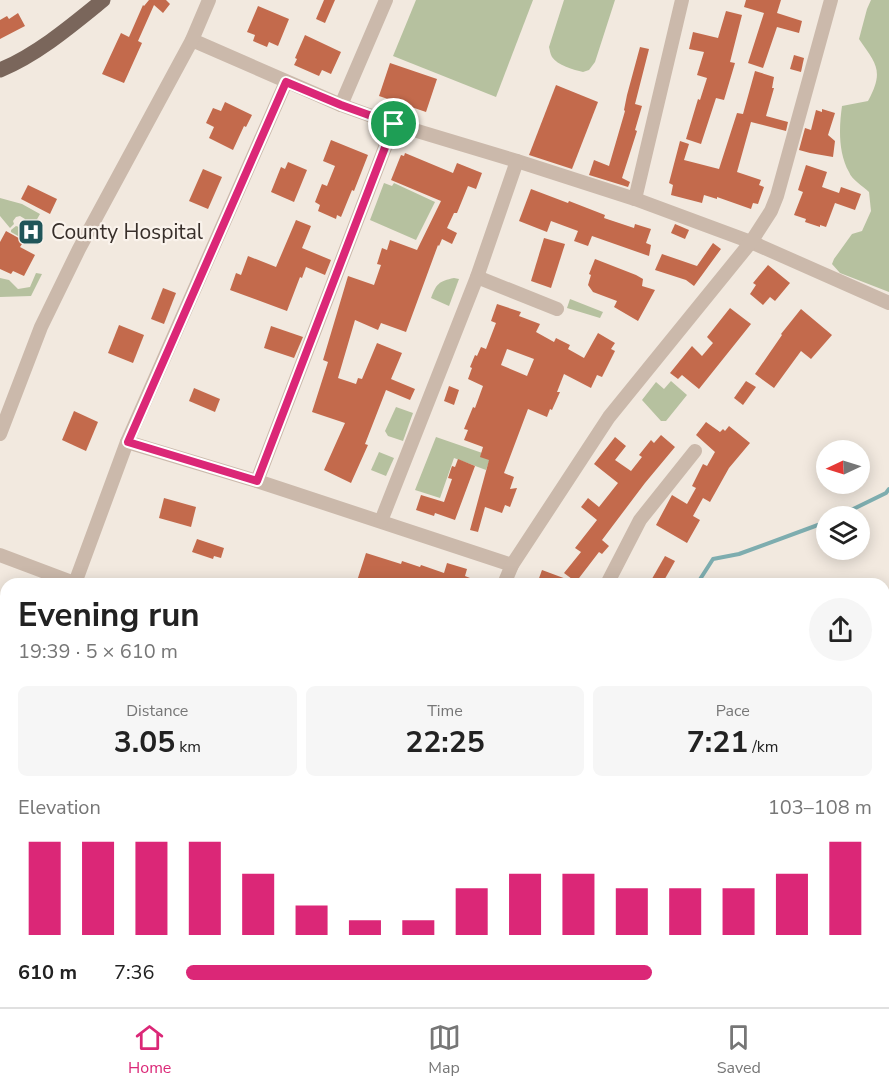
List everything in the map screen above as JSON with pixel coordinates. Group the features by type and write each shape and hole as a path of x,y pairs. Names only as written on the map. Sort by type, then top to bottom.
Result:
{"main road":[{"path":"0,70 40,48 72,26 103,0"}],"street":[{"path":"0,434 41,327 79,249 192,40 209,0"},
{"path":"341,105 386,0"},
{"path":"635,199 682,0"},
{"path":"510,578 512,565 609,417 751,242 771,211 831,0"},
{"path":"192,40 341,105 394,124 635,199 751,242 889,303"},
{"path":"78,578 128,442 286,82"},
{"path":"257,481 394,124"},
{"path":"381,521 477,277 517,161"},
{"path":"477,277 557,309"},
{"path":"128,442 257,481 512,565"},
{"path":"610,578 639,520 695,451"},
{"path":"0,555 62,578"}],"green space":[{"path":"416,0 533,0 496,97 393,56"},
{"path":"564,0 615,0 595,62 589,70 583,72 562,65 554,60 550,53 549,47"},
{"path":"871,0 889,0 889,292 840,273 832,264 852,234 862,231 871,211 869,192 850,175 845,164 840,131 842,106 868,101 876,82 874,62 859,39"},
{"path":"384,183 392,186 394,183 435,202 416,240 370,220"},
{"path":"0,198 22,204 40,214 25,240 11,230 16,226 23,226 25,219 20,216 16,217 10,228 0,216"},
{"path":"36,273 42,274 31,296 0,297 0,278 9,280 18,289 30,287"},
{"path":"454,278 459,279 449,306 431,298 439,284"},
{"path":"570,299 603,312 600,318 567,308"},
{"path":"671,381 687,395 666,421 661,421 642,400 656,382 664,389"},
{"path":"396,407 413,413 403,441 388,436 385,431"},
{"path":"436,437 491,456 486,470 454,458 440,498 415,490"},
{"path":"379,452 394,458 386,476 371,470"}],"building":[{"path":"149,0 166,0 170,4 163,13 154,5 138,41 142,43 124,83 102,74 121,33 129,37 143,5"},
{"path":"324,0 335,0 325,23 316,19"},
{"path":"746,0 781,0 777,13 802,21 799,33 777,27 763,68 748,63 764,13 744,7"},
{"path":"258,6 289,19 278,46 269,42 267,47 253,41 255,35 247,32"},
{"path":"726,11 742,15 730,62 735,63 724,100 716,98 701,144 686,139 707,78 697,75 704,52 689,49 693,32 718,38"},
{"path":"18,13 25,26 0,39 0,20 7,16 9,19"},
{"path":"305,35 341,52 331,74 322,70 319,76 294,65"},
{"path":"640,47 649,49 635,104 642,106 635,130 637,131 622,178 630,182 628,187 589,175 594,160 609,166"},
{"path":"794,55 804,58 801,72 790,69"},
{"path":"390,63 437,79 426,112 379,96"},
{"path":"755,71 774,77 772,88 774,88 766,116 788,122 786,131 751,122 737,172 761,180 759,185 764,187 758,204 753,203 751,209 717,197 717,199 704,195 702,203 671,195 673,185 669,183 680,141 689,144 684,160 719,169 737,113 743,114"},
{"path":"556,85 598,102 572,169 529,155"},
{"path":"225,102 252,115 233,150 209,138 214,127 206,123 213,108 221,111"},
{"path":"822,109 835,113 828,135 835,141 833,157 799,150 805,128 811,130 816,110 822,112"},
{"path":"331,140 368,155 341,217 337,215 336,219 318,211 320,205 315,202 322,184 327,186 335,166 323,161"},
{"path":"405,153 453,173 457,163 482,173 476,189 468,186 457,213 454,213 447,228 457,233 452,244 442,239 438,245 406,332 381,323 378,330 355,320 338,378 356,384 358,378 362,379 377,343 402,353 391,379 415,389 410,400 386,390 365,444 368,445 351,483 324,470 345,423 312,412 328,362 323,360 348,276 374,285 381,265 377,264 382,248 387,250 390,240 417,250 441,201 391,180 401,155 404,156"},
{"path":"288,162 307,170 294,202 271,192 281,167 285,169"},
{"path":"806,165 827,172 822,187 839,193 841,187 861,194 855,210 835,203 826,227 805,222 806,219 794,215 803,192 798,190"},
{"path":"203,169 222,177 208,209 189,201"},
{"path":"28,185 57,199 50,214 21,199"},
{"path":"531,189 568,203 569,201 605,215 604,218 634,228 635,224 651,229 646,243 651,245 649,256 592,236 588,246 574,241 578,231 551,221 547,232 519,221"},
{"path":"296,220 311,226 302,248 331,260 325,275 306,267 287,311 230,290 236,273 241,275 248,256 276,267"},
{"path":"675,224 689,230 685,239 671,233"},
{"path":"6,231 24,241 20,247 35,255 24,276 0,269 0,242"},
{"path":"544,238 565,244 551,288 531,281"},
{"path":"713,243 721,249 694,286 686,280 655,270 662,254 697,266"},
{"path":"595,259 636,275 643,279 642,286 655,290 638,321 614,307 617,301 593,292 588,285 591,275 589,274"},
{"path":"768,265 790,283 775,301 770,297 763,305 750,294 756,285 753,283"},
{"path":"163,288 176,293 164,324 151,319"},
{"path":"497,304 521,312 519,316 540,324 536,332 554,342 556,338 570,345 568,349 584,358 598,333 615,343 611,349 615,351 602,377 597,375 591,388 564,374 557,392 560,392 547,417 528,409 504,473 514,477 510,489 517,488 510,507 505,505 502,513 485,507 478,532 470,530 489,460 480,457 483,447 464,440 468,430 464,429 483,386 468,379 472,368 470,367 481,347 486,349 496,323 491,321","holes":["507,349 534,359 527,376 501,365"]},
{"path":"730,308 751,324 699,389 682,375 678,379 670,373 692,346 702,356 713,343 707,337"},
{"path":"801,309 832,335 811,359 801,351 774,388 755,374 781,334"},
{"path":"119,325 144,335 133,363 108,353"},
{"path":"271,326 303,337 294,358 264,348"},
{"path":"746,381 756,387 743,405 734,398"},
{"path":"449,386 459,390 454,405 444,401"},
{"path":"194,388 220,399 215,412 189,401"},
{"path":"74,411 98,422 86,451 62,440"},
{"path":"706,422 720,432 723,429 725,431 729,426 750,443 729,468 710,502 703,498 693,516 700,520 687,543 656,525 672,495 687,504 696,488 692,486 703,464 707,466 715,452 696,435"},
{"path":"661,435 675,447 602,540 609,546 602,554 599,552 579,578 571,578 564,573 581,552 575,548 597,520 581,507 588,498 599,507 618,483 594,464 615,437 626,446 615,460 631,471 642,457 639,455 651,440 654,443"},
{"path":"458,459 475,466 455,520 435,513 434,516 416,510 421,495 444,502 452,479 448,478 452,466 455,467"},
{"path":"164,498 196,507 191,527 159,518"},
{"path":"197,539 224,548 221,558 214,556 213,559 192,552"},
{"path":"366,553 401,564 402,561 420,567 421,565 444,573 447,563 467,569 465,576 470,578 358,578"},
{"path":"665,556 675,561 665,578 652,578"},
{"path":"542,570 564,578 539,578"}],"waterway":[{"path":"859,506 886,493 889,489"},
{"path":"701,578 713,559 739,554 816,526"}],"place":[{"name":"County Hospital","path":"31,232"}],"route":[{"path":"286,82 394,124 257,481 128,442 286,82"}]}
